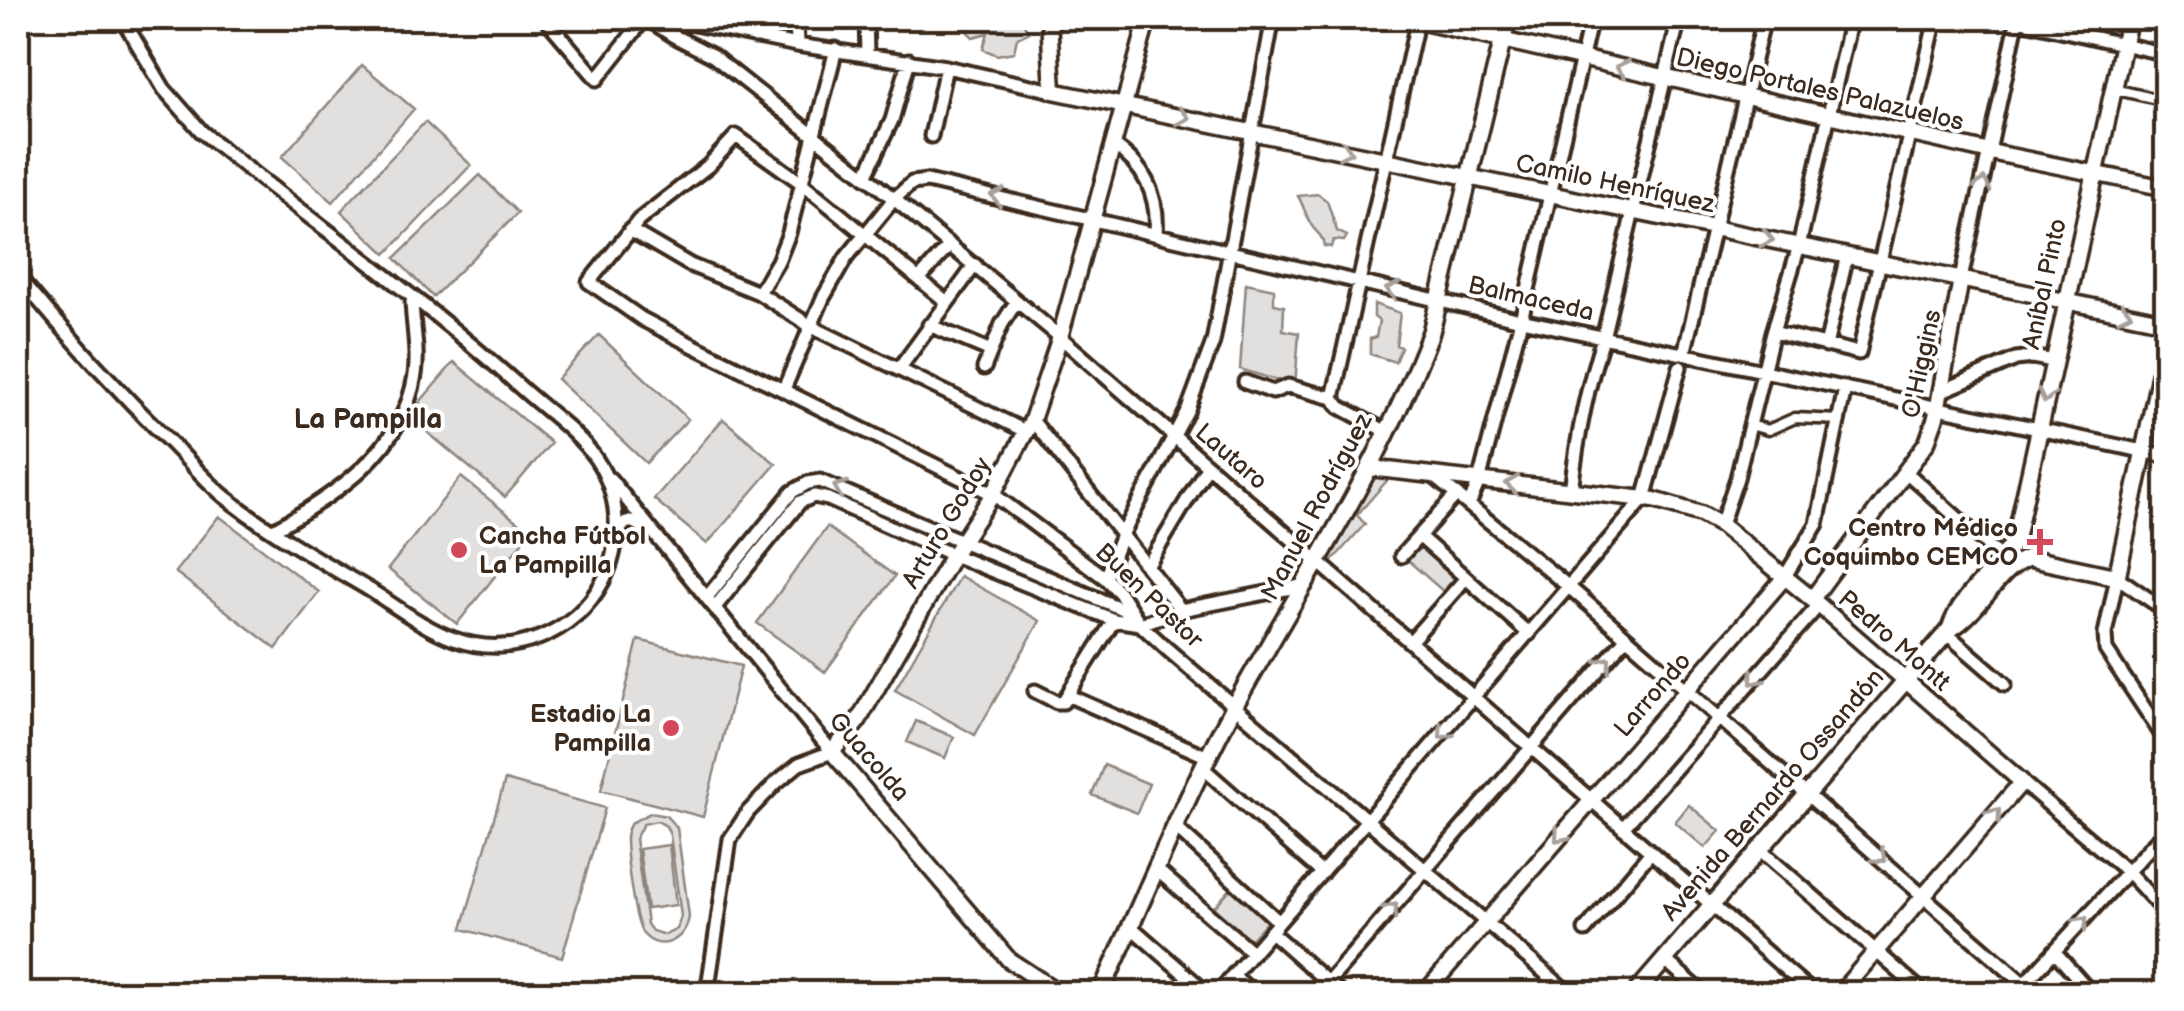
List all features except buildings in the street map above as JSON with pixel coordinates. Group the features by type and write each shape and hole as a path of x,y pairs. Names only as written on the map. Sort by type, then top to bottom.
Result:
{"main road":[{"name":"Manuel Rodríguez","path":"1104,992 1206,763 1370,468 1422,356 1508,18"},
{"name":"Aníbal Pinto","path":"2007,562 2016,536 2129,18"},
{"path":"2007,562 2028,558 2117,578 2166,347"},
{"name":"Avenida Bernardo Ossandón","path":"1635,994 1948,631 1965,620 2007,562"}],"street":[{"name":"Guacolda","path":"122,18 155,77 191,122 488,358 564,425 832,752 1009,960 1061,994"},
{"path":"545,18 597,79 646,18"},
{"name":"Lautaro","path":"646,18 713,56 950,244 1814,994"},
{"path":"682,18 685,22 755,37 908,60 1054,90 1048,18"},
{"path":"753,18 755,37"},
{"path":"796,18 797,45"},
{"path":"866,18 867,54"},
{"name":"Arturo Godoy","path":"707,994 730,838 777,782 799,764 832,752 858,721 1029,426 1060,337 1148,18"},
{"path":"1105,578 1122,535 1198,387 1213,342 1272,18"},
{"path":"1333,398 1388,160 1414,18"},
{"name":"Diego Portales Palazuelos","path":"1414,18 1990,152 2166,188"},
{"path":"1470,504 1520,320 1591,18"},
{"path":"1571,491 1589,380 1603,338 1679,18"},
{"path":"1218,994 1644,499 1682,361 1764,18"},
{"path":"1722,525 1800,246 1850,18"},
{"path":"1773,332 1859,352 1936,18"},
{"path":"1962,279 2014,18 2166,54"},
{"path":"759,293 778,261 803,184 836,49"},
{"path":"865,177 892,120 908,60"},
{"path":"930,136 946,67"},
{"path":"2113,89 2166,101"},
{"name":"Camilo Henríquez","path":"1054,90 2166,322"},
{"path":"947,302 866,233 736,136 708,166 658,203 630,230 690,265 759,293 812,326 899,369 1029,426 1181,610"},
{"path":"1113,145 1145,177 1156,205 1156,234"},
{"name":"Balmaceda","path":"894,199 912,184 927,180 1603,338 1682,361 1763,370 1845,388 1939,400 2038,429 2166,456"},
{"path":"784,389 829,284 894,199"},
{"name":"Buen Pastor","path":"630,230 589,282 642,318 993,494 1105,578 1140,624 1570,994"},
{"path":"919,279 950,244"},
{"path":"1826,346 1847,255"},
{"path":"899,369 975,266"},
{"path":"18,276 132,404 224,495 425,626 462,642 499,646 546,635 577,614 602,582 612,559 616,534 613,500 601,468"},
{"name":"O'Higgins","path":"1815,602 1930,434 1962,279"},
{"path":"273,530 325,500 360,472 397,422 414,378 412,298"},
{"path":"984,368 1016,302"},
{"path":"929,325 991,351"},
{"path":"1939,400 2016,358 2054,361"},
{"path":"1245,382 1273,392 1288,386 1333,398 1384,439 1391,460 1407,472"},
{"name":"Larrondo","path":"1424,994 1784,578 1817,524 1845,388"},
{"path":"1750,425 1768,430 1795,418 1840,420"},
{"path":"1147,567 1207,467"},
{"name":"Pedro Montt","path":"1370,468 1644,499 1690,509 1722,525 2128,872 2166,913"},
{"path":"1906,472 2007,562"},
{"path":"1432,475 1570,588 1926,896 2020,989 2166,830"},
{"path":"1401,556 1456,494"},
{"path":"712,601 800,502 809,497 828,499 1122,609 1140,624"},
{"path":"616,534 621,525 633,522 657,536"},
{"path":"1419,536 1530,634"},
{"path":"956,549 1114,620 1140,624 1181,610 1306,585"},
{"path":"1410,642 1466,578"},
{"path":"2166,611 2117,578 2105,640 2112,662 2129,681 2166,741"},
{"path":"1623,828 1720,719 1815,602"},
{"path":"1035,691 1057,702 1068,696 1114,620"},
{"path":"1948,631 2005,684"},
{"path":"1318,994 1626,638"},
{"path":"1068,696 1206,763 1322,873"},
{"path":"1839,994 2022,782"},
{"path":"1176,828 1341,994"},
{"path":"1760,849 1925,994"},
{"path":"1585,930 1651,852"},
{"path":"1158,870 1253,953"},
{"path":"1132,926 1208,994"},
{"path":"2054,951 2092,994"},
{"path":"1664,959 1704,994"},
{"path":"1233,976 1254,994"}],"shaded area":[{"path":"975,18 1021,18 1028,33 1017,38 1014,52 997,55 983,49 988,33 973,37 964,28 978,20"},
{"path":"362,65 414,109 333,202 282,157"},
{"path":"425,122 471,165 386,254 341,211"},
{"path":"480,175 518,213 433,297 395,258"},
{"path":"1318,194 1327,201 1337,231 1347,236 1344,241 1333,240 1331,247 1324,246 1298,196"},
{"path":"1246,283 1274,289 1274,304 1284,306 1283,330 1299,333 1295,386 1240,369"},
{"path":"1374,304 1400,313 1396,345 1401,347 1395,362 1370,354 1370,339 1376,337 1379,321 1374,317"},
{"name":"Cancha Fútbol La Pampilla","path":"599,335 688,419 646,463 557,379"},
{"name":"Cancha Fútbol La Pampilla","path":"454,362 551,443 505,497 408,416"},
{"name":"Cancha Fútbol La Pampilla","path":"723,419 776,464 707,544 654,499"},
{"path":"1375,476 1391,476 1357,515 1365,524 1332,561 1328,557"},
{"name":"Cancha Fútbol La Pampilla","path":"461,477 530,532 457,624 388,569"},
{"path":"219,516 319,592 276,649 175,572"},
{"path":"827,527 895,576 825,672 757,623"},
{"path":"1419,543 1458,578 1445,593 1405,558"},
{"path":"960,576 1040,621 975,735 895,690"},
{"name":"Estadio La Pampilla","path":"638,640 741,666 703,817 601,790"},
{"path":"916,721 954,737 945,758 907,742"},
{"path":"1104,765 1149,784 1137,813 1092,795"},
{"path":"505,780 605,808 562,957 462,929"},
{"path":"1689,805 1720,831 1705,848 1675,822"},
{"path":"650,813 666,816 677,828 689,916 684,931 672,941 650,940 640,927 626,847 631,823","holes":["657,821 666,826 681,916 677,929 665,935 652,931 647,924 635,839 643,824"]},
{"path":"669,845 676,905 647,909 639,849"},
{"path":"1234,885 1270,918 1246,944 1210,912"}],"place":[{"name":"Centro Médico Coquimbo CEMCO","path":"2040,542"},
{"name":"Cancha Fútbol La Pampilla","path":"459,550"},
{"name":"Estadio La Pampilla","path":"671,728"}],"district":[{"name":"La Pampilla","path":"368,419"}]}
